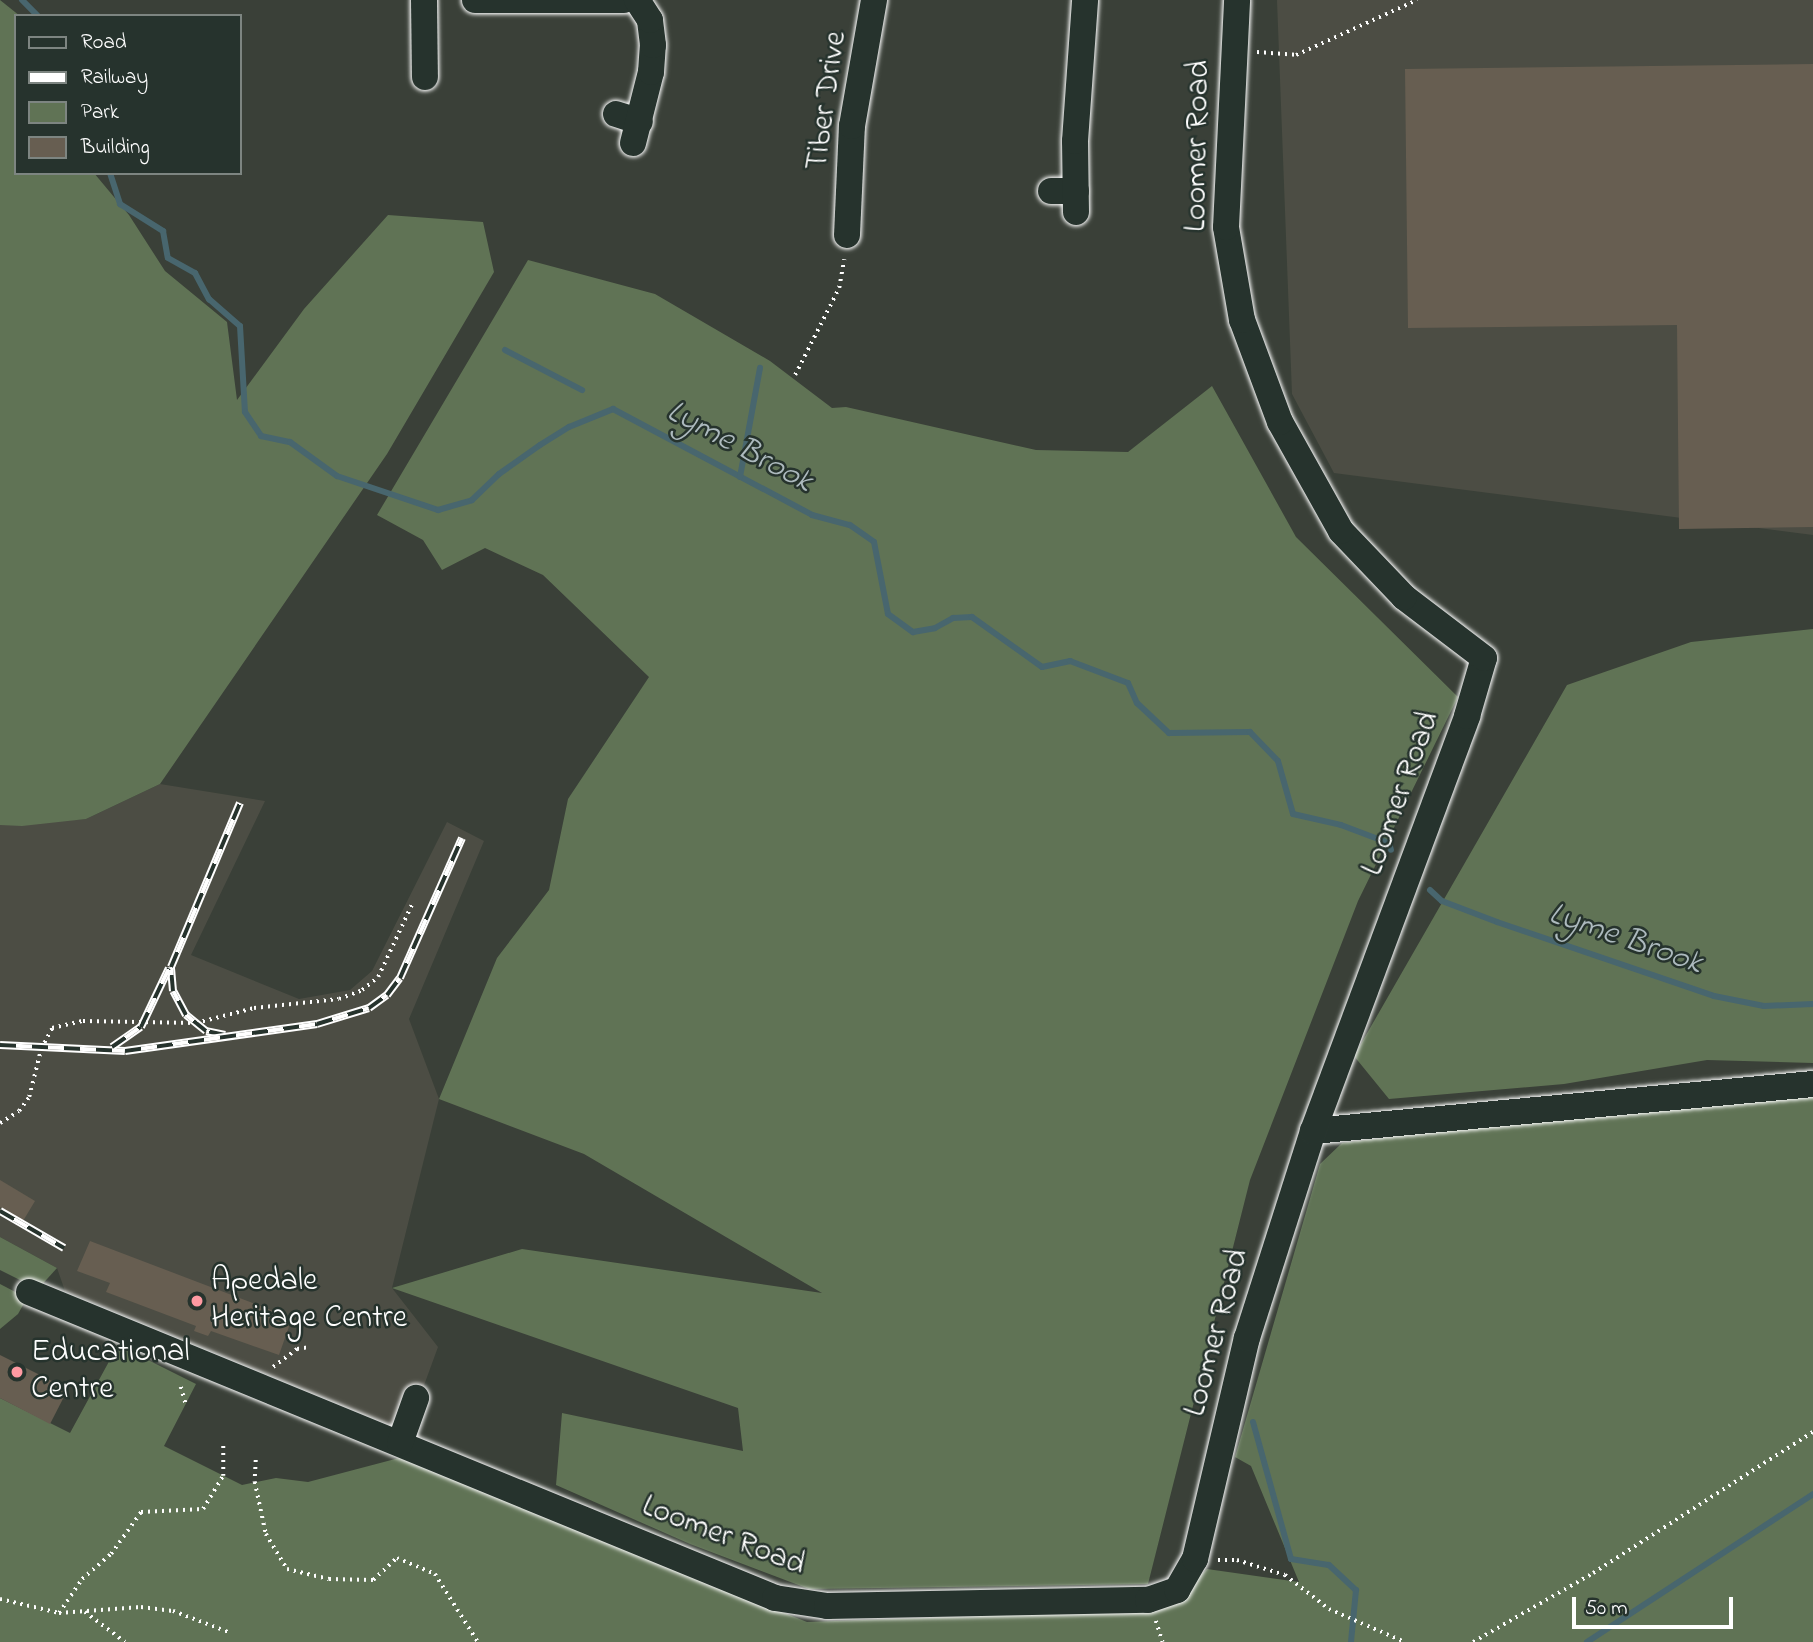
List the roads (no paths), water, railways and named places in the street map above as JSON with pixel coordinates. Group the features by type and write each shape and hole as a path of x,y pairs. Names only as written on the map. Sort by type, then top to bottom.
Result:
{"street":[{"path":"424,0 425,77"},
{"path":"475,0 624,0"},
{"path":"630,127 653,45 650,20 637,0"},
{"name":"Tiber Drive","path":"840,218 852,126 874,0"},
{"path":"1068,198 1085,0"},
{"name":"Loomer Road","path":"29,1292 775,1598 800,1604 1148,1600 1177,1590 1195,1559 1247,1338 1313,1131 1467,716 1484,658 1404,597 1341,531 1280,422 1242,320 1227,227 1237,0"},
{"path":"1313,1131 1813,1084"},
{"path":"400,1443 416,1398"}],"waterway":[{"name":"Lyme Brook","path":"22,0 36,14"},
{"name":"Lyme Brook","path":"111,175 120,204 163,231 168,258 195,273 209,299 240,326 245,412 261,436 290,442 337,476 438,510 472,500 499,474 540,445 569,427 613,409 812,515 850,525 874,542 888,614 913,632 935,628 953,618 972,617 1042,667 1070,661 1128,683 1137,703 1169,733 1250,732 1278,761 1293,814 1341,825 1389,843 1391,850"},
{"path":"505,350 582,390"},
{"path":"740,477 760,368"},
{"name":"Lyme Brook","path":"1430,890 1442,901 1497,922 1714,996 1764,1006 1813,1004"},
{"path":"1253,1422 1291,1559 1329,1565 1356,1590 1351,1642"},
{"path":"1587,1642 1813,1494"}],"railway":[{"path":"225,1035 206,1031 186,1015 173,991 171,967 240,803"},
{"path":"0,1045 125,1051 317,1024 369,1008 387,995 400,978 462,838"},
{"path":"112,1047 141,1027 169,968"},
{"path":"0,1211 64,1248"}],"place":[{"name":"Apedale Heritage Centre","path":"197,1301"},
{"name":"Educational Centre","path":"17,1372"}]}
